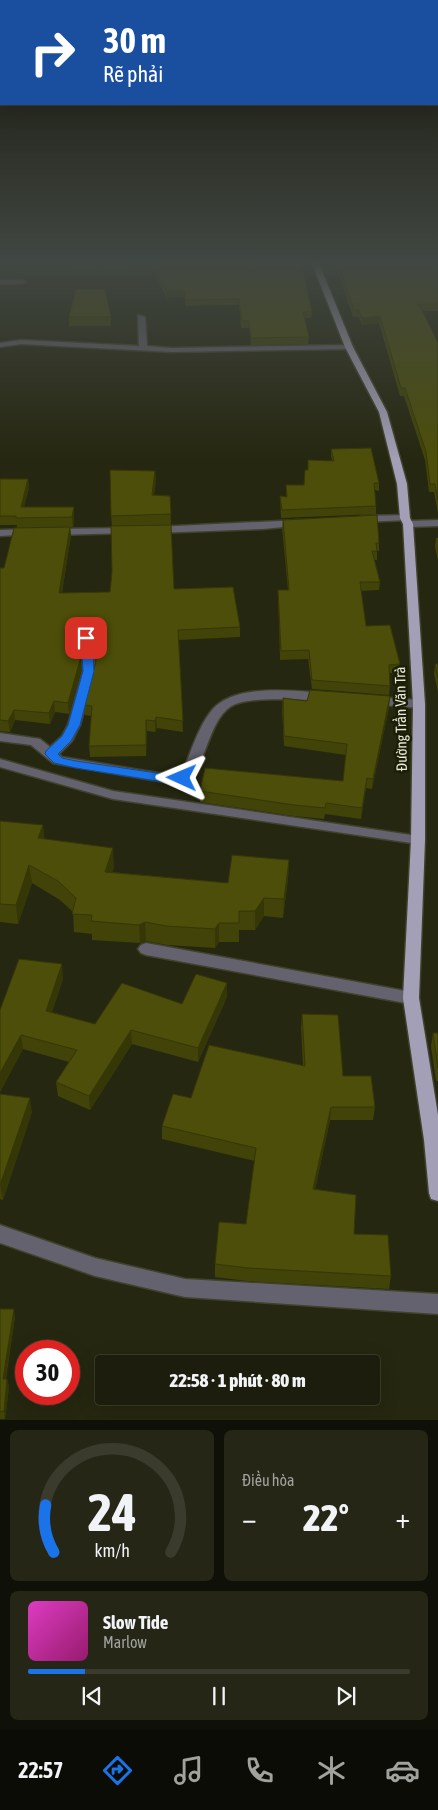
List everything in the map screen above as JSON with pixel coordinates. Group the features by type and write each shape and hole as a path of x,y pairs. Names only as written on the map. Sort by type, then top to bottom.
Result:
{"main road":[{"name":"Đường Trần Văn Trà","path":"341,327 349,347 383,412 402,484 407,521 419,704 418,840 410,998 436,1140 438,1193"}],"street":[{"path":"141,327 143,348"},
{"path":"0,345 21,342 143,348 349,347"},
{"path":"351,520 438,523"},
{"path":"0,533 263,526 307,522"},
{"path":"51,754 67,738 74,725 88,671 86,638"},
{"path":"0,737 35,742 58,760 76,765 170,779 182,778 189,772 216,713 228,702 250,697 300,695 339,698"},
{"path":"359,700 419,704"},
{"path":"146,949 410,998"},
{"path":"0,1234 95,1267 185,1288 438,1304"}],"lane":[{"path":"0,763 113,795 418,840"}],"building":[{"path":"250,327 307,327 309,337 251,338"},
{"path":"383,327 430,327 438,343 438,500 435,484 430,484 426,452 405,388 401,388"},
{"path":"371,448 379,483 374,483 376,506 282,510 280,496 287,497 286,485 304,485 305,470 308,470 308,460 334,461 331,449"},
{"path":"110,470 155,471 152,495 170,496 171,514 111,516"},
{"path":"0,479 28,479 21,507 74,507 72,517 16,518 16,516 0,516"},
{"path":"377,515 379,543 376,543 377,551 372,551 380,582 360,582 366,626 390,625 400,664 389,665 390,686 312,680 309,650 281,651 278,590 289,590 283,520"},
{"path":"171,525 174,589 233,587 240,627 178,630 183,721 156,717 155,721 146,720 146,745 89,746 92,706 84,705 96,661 93,627 85,624 78,629 80,660 68,703 54,701 49,713 14,710 8,721 0,720 0,568 4,568 14,528 70,527 59,593 110,592 112,572 111,526"},
{"path":"435,664 438,664 438,678"},
{"path":"310,690 390,696 373,779 367,778 362,808 326,803 325,808 294,805 200,791 205,768 343,781 347,744 284,736 283,698 307,701"},
{"path":"0,821 43,825 38,838 113,848 105,872 228,883 232,855 289,860 284,899 264,898 255,911 239,911 239,923 219,923 215,929 166,926 145,922 139,925 91,921 92,915 72,914 76,898 58,881 29,865 16,905 0,904"},
{"path":"19,959 62,964 46,1011 95,1024 122,983 182,1004 196,974 227,983 198,1048 131,1030 89,1096 56,1082 77,1050 21,1035 0,1073 0,1010"},
{"path":"302,1014 338,1015 343,1076 371,1076 375,1107 331,1107 313,1189 356,1195 354,1234 388,1235 391,1276 248,1268 215,1264 219,1222 246,1224 256,1148 162,1126 173,1094 191,1098 209,1045 305,1066"},
{"path":"433,1033 438,1033 438,1068"},
{"path":"0,1094 30,1098 0,1185"},
{"path":"0,1309 14,1309 3,1379 7,1379 4,1411 0,1412"}],"route":[{"path":"86,638 88,671 74,725 67,738 51,754 58,760 76,765 170,779 182,778"}]}
